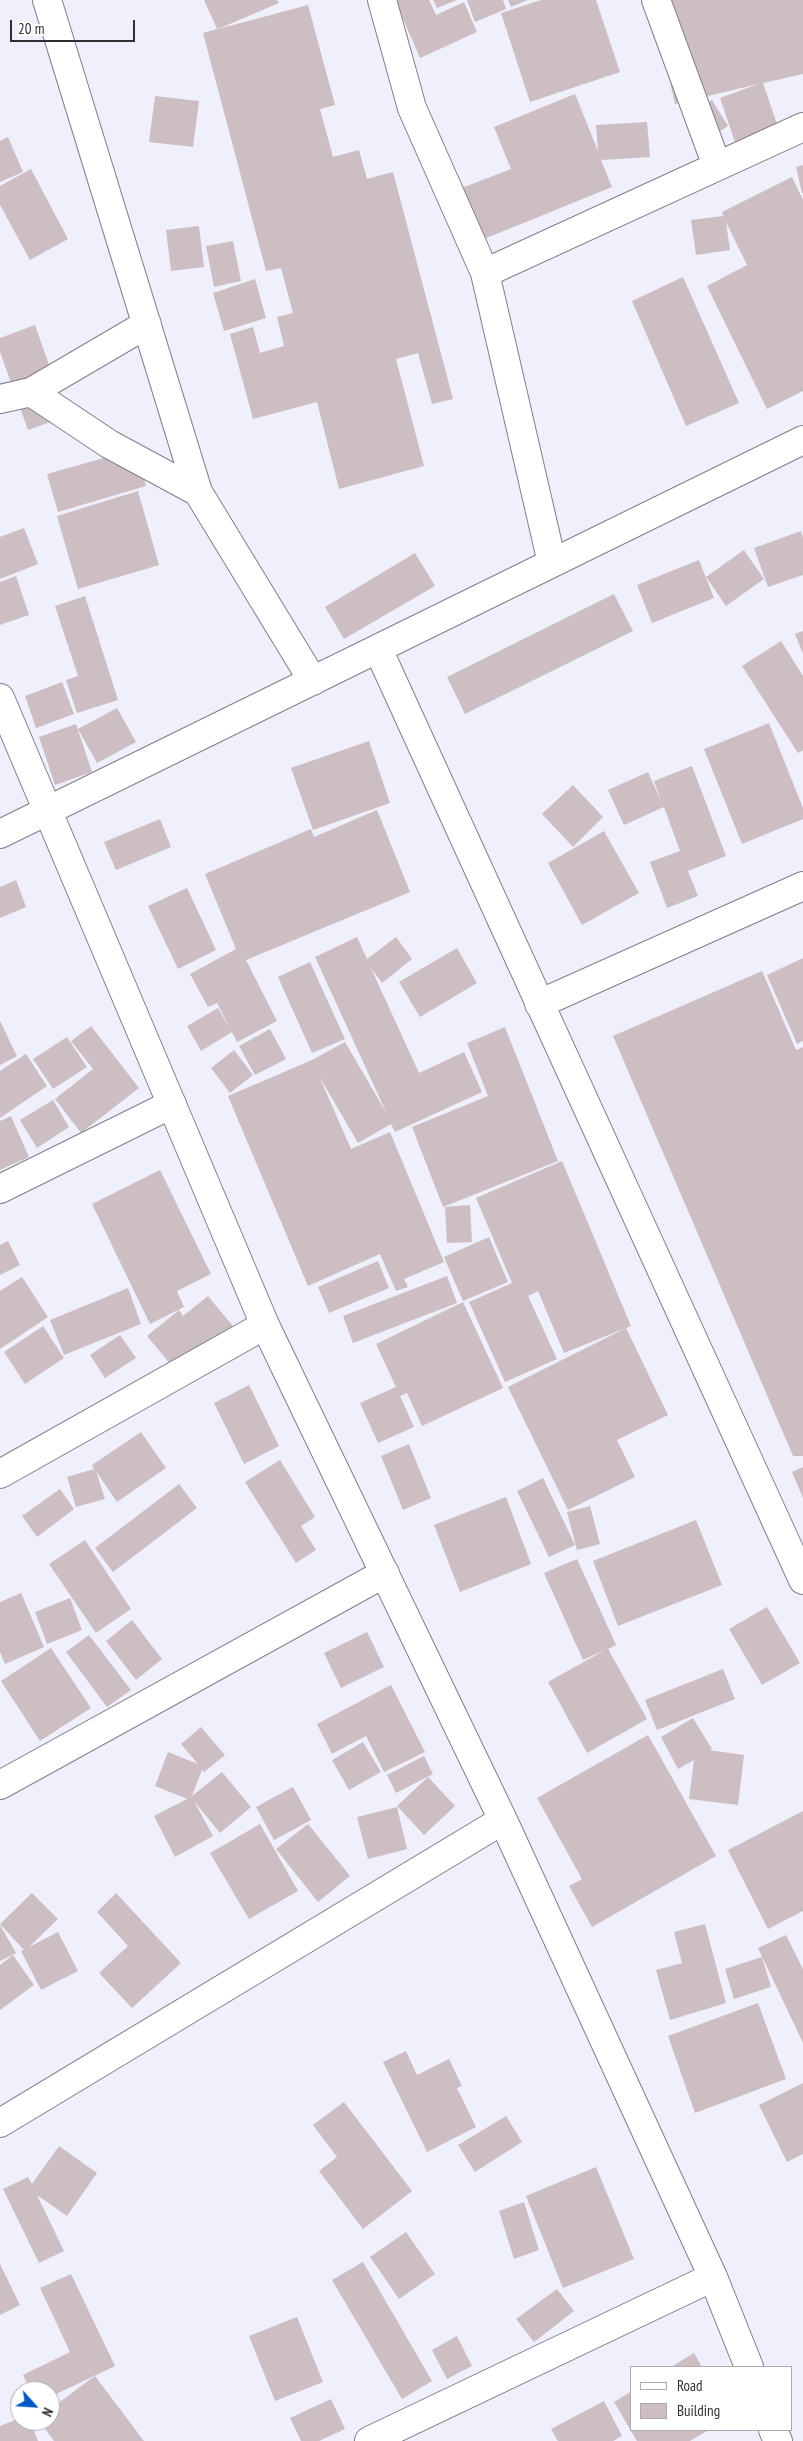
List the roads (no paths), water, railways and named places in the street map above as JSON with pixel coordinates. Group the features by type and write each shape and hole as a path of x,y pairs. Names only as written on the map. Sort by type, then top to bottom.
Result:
{"street":[{"path":"48,0 198,492 313,681"},
{"path":"382,0 412,108 485,273 552,563"},
{"path":"656,0 717,166"},
{"path":"485,273 803,127"},
{"path":"0,399 31,392 147,324"},
{"path":"31,392 109,444 198,492"},
{"path":"0,834 803,440"},
{"path":"378,649 803,1580"},
{"path":"0,698 265,1325 503,1820 713,2277 749,2366"},
{"path":"540,1004 803,886"},
{"path":"0,1189 172,1104"},
{"path":"0,1474 265,1325"},
{"path":"0,1785 385,1573"},
{"path":"0,2123 503,1820"},
{"path":"369,2441 713,2277"}]}
